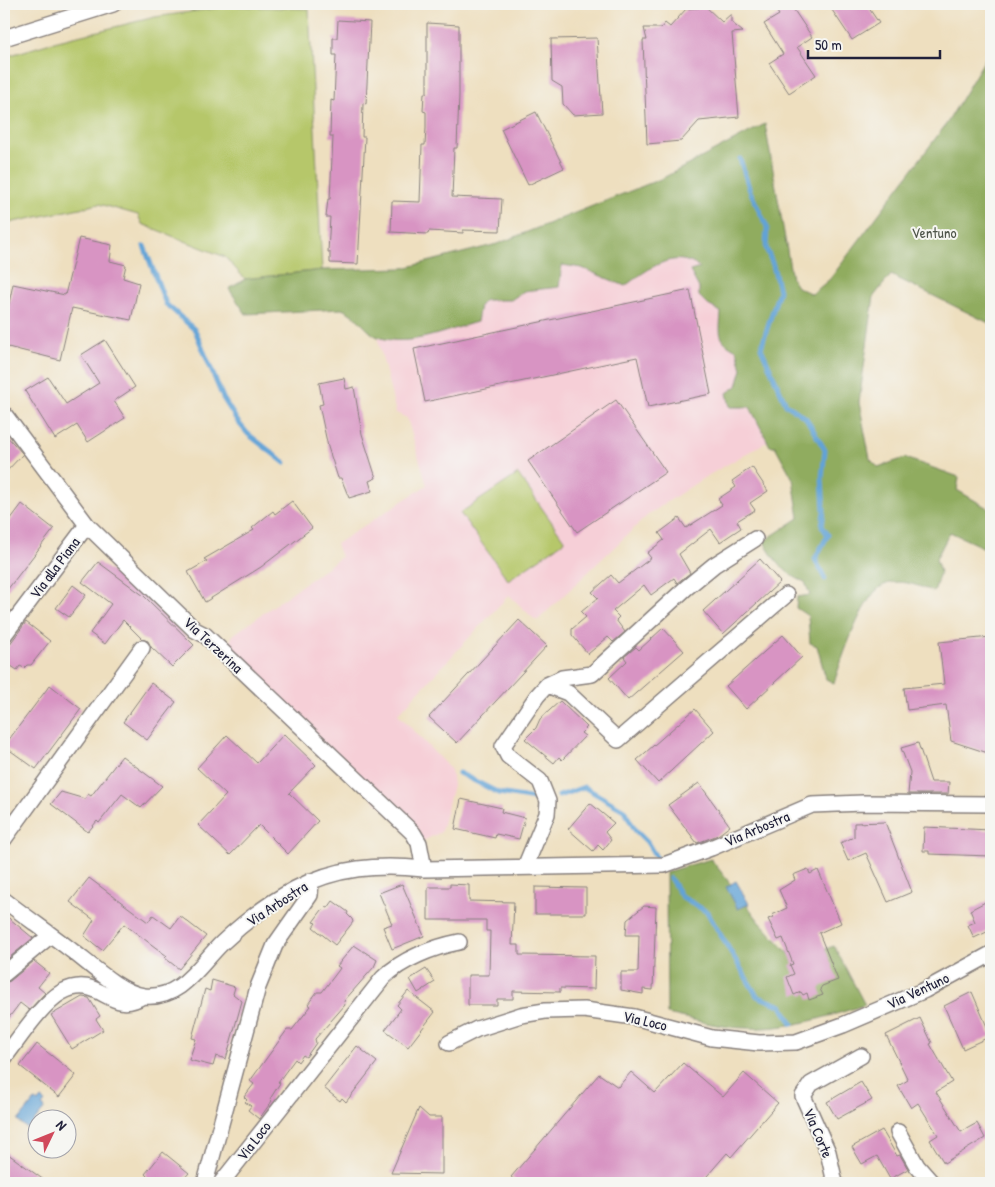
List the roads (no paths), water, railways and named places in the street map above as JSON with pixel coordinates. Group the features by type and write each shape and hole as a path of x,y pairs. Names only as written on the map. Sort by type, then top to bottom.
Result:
{"street":[{"path":"4,38 113,4"},
{"name":"Via Terzerina","path":"4,414 88,525 195,630 205,635 413,833 419,843 424,869"},
{"name":"Via alla Piana","path":"4,635 88,525"},
{"path":"525,867 547,814 548,801 540,781 508,756 503,746 537,696 547,685 562,678 592,674 686,588 714,566 755,539"},
{"path":"547,685 568,693 618,740 786,595"},
{"path":"4,839 142,648"},
{"name":"Via Arbostra","path":"4,1058 37,1017 62,992 79,988 96,989 121,1003 134,1002 143,996 156,996 182,986 194,976 221,944 249,919 276,900 311,881 337,872 367,867 396,866 424,869 664,865 711,848 812,805 863,803 991,804"},
{"name":"Via Loco","path":"205,1183 258,987 275,945 310,895 311,881"},
{"path":"4,900 119,986 143,996"},
{"path":"4,974 51,935"},
{"name":"Via Loco","path":"221,1183 383,978 394,968 428,952 460,942"},
{"name":"Via Ventuno","path":"843,1025 925,990 991,954"},
{"name":"Via Loco","path":"449,1043 498,1021 545,1011 584,1010 609,1013 662,1024 712,1038 759,1043 796,1042 843,1025"},
{"name":"Via Corte","path":"835,1183 828,1152 803,1096 811,1084 861,1056"},
{"path":"898,1132 917,1166 932,1183"}],"water":[{"path":"736,881 749,904 738,909 726,887"},
{"path":"41,1099 45,1102 42,1106 45,1108 43,1110 28,1110 28,1129 18,1121 35,1100 38,1102"}],"waterway":[{"path":"740,159 750,191 767,227 766,248 773,265 779,291 761,348 786,404 806,418 825,450 822,478 824,511 822,526 828,535 815,559 825,579"},
{"path":"144,246 166,304 195,330 223,398 238,422 248,434 285,463"},
{"path":"459,773 499,793 535,799"},
{"path":"559,796 584,787 624,810 635,830 647,842 659,862"},
{"path":"670,878 681,896 707,912 757,996 782,1006 792,1024"}],"park label":[{"name":"Ventuno","path":"934,233"}]}
